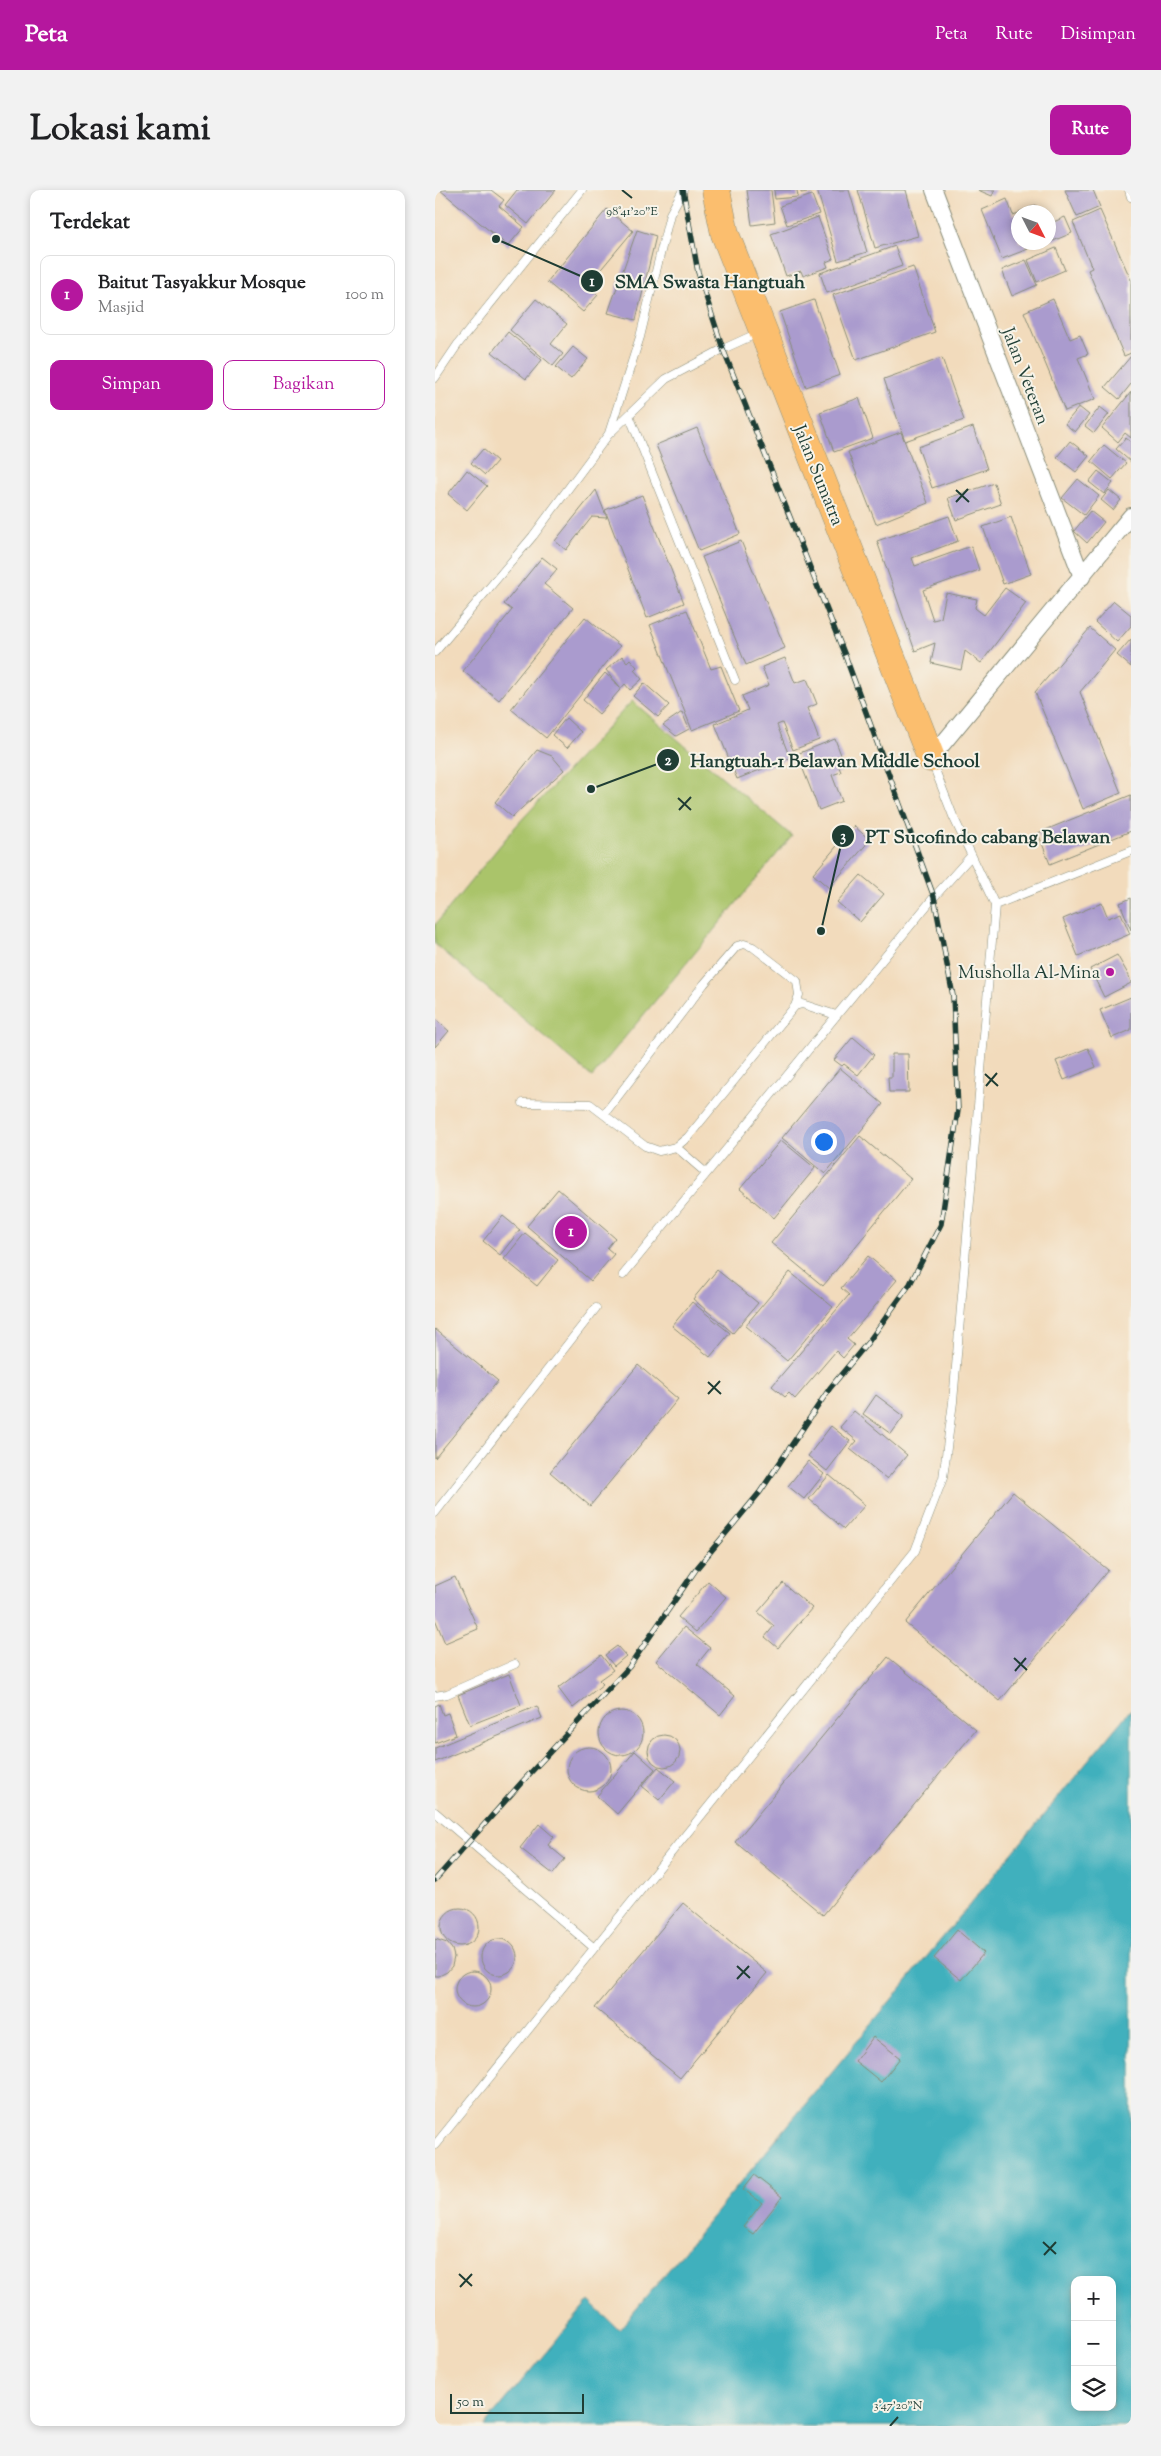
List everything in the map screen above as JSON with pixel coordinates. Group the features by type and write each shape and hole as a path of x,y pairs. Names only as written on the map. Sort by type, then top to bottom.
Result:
{"highway":[{"name":"Jalan Sumatra","path":"716,190 725,234 931,758"}],"street":[{"name":"Jalan Veteran","path":"934,190 1082,576"},
{"path":"931,758 1131,516"}],"lane":[{"path":"435,378 458,344 582,190"},
{"path":"608,435 639,337 670,214 683,190"},
{"path":"1129,190 1131,198"},
{"path":"435,652 533,536 608,435 629,414 666,379 762,331"},
{"path":"629,414 735,680"},
{"path":"435,2145 593,1947 915,1551 943,1478 953,1402 995,905 971,856 931,758"},
{"path":"995,905 1131,851"},
{"path":"623,1275 836,1015 971,856"},
{"path":"523,1103 591,1104 645,1146 659,1151 675,1148 688,1137 795,1006 799,995 797,981 753,947 744,944 737,946 704,984 605,1113"},
{"path":"795,1006 801,1004 836,1015"},
{"path":"675,1148 706,1173"},
{"path":"435,1513 596,1308"},
{"path":"435,1696 447,1694 515,1664"},
{"path":"435,1812 593,1947"}],"green space":[{"path":"632,701 792,836 592,1077 435,944 435,925 516,826"}],"water":[{"path":"1131,1709 1131,2426 484,2426 589,2301 619,2330"}],"building":[{"path":"440,190 491,190 504,200 499,206 524,227 508,246"},
{"path":"517,190 556,190 528,224 505,205"},
{"path":"747,190 771,190 775,222 752,225"},
{"path":"774,190 797,190 798,197 775,199"},
{"path":"801,190 815,190 815,191 801,193"},
{"path":"817,190 849,190 867,252 838,261"},
{"path":"858,190 906,190 918,236 875,248"},
{"path":"978,190 995,190 992,196"},
{"path":"1065,190 1093,190 1100,207 1077,217"},
{"path":"812,195 819,214 787,225 780,206"},
{"path":"1007,199 1011,210 1011,250 1025,250 1002,259 982,210"},
{"path":"607,209 633,231 587,286 598,295 583,312 547,282"},
{"path":"1100,210 1131,280 1131,353 1124,356 1088,270 1092,268 1073,222"},
{"path":"818,217 833,259 826,262 828,267 803,276 801,271 786,276 771,234"},
{"path":"1065,217 1072,233 1056,240 1056,221"},
{"path":"637,230 656,236 636,320 608,313"},
{"path":"895,246 902,266 827,293 820,273"},
{"path":"1056,248 1065,270 1037,282 1028,260 1051,250 1056,250"},
{"path":"1026,260 1037,285 1012,296 1002,270"},
{"path":"913,267 935,332 856,360 833,295"},
{"path":"536,299 567,324 551,344 563,354 553,366 510,330"},
{"path":"1053,299 1070,339 1080,335 1088,354 1078,358 1095,399 1065,411 1024,312"},
{"path":"814,300 840,375 806,387 780,312"},
{"path":"508,332 542,360 526,379 492,352"},
{"path":"573,347 588,359 571,379 556,367"},
{"path":"1131,356 1131,384 1119,399 1105,387"},
{"path":"942,358 964,420 905,441 884,379"},
{"path":"1131,392 1131,438 1125,433 1118,442 1102,428"},
{"path":"859,398 873,438 834,452 820,412"},
{"path":"1079,407 1089,415 1075,432 1065,424"},
{"path":"1100,407 1109,414 1094,433 1085,426"},
{"path":"973,427 987,469 932,488 918,447"},
{"path":"697,428 740,534 699,551 656,445"},
{"path":"901,432 928,503 876,524 848,452"},
{"path":"1126,438 1131,442 1131,462 1116,449"},
{"path":"1070,441 1089,456 1076,472 1057,457"},
{"path":"1104,445 1126,463 1112,479 1091,461"},
{"path":"483,449 497,461 485,475 471,463"},
{"path":"467,470 487,486 467,510 448,494"},
{"path":"1098,471 1113,483 1104,494 1089,482"},
{"path":"1078,479 1099,496 1084,515 1062,498"},
{"path":"994,483 1001,504 956,520 948,498"},
{"path":"596,490 607,518 592,517 566,550 555,541"},
{"path":"1109,490 1121,500 1113,510 1101,500"},
{"path":"642,495 684,603 647,618 605,510"},
{"path":"1090,511 1104,522 1087,543 1074,531"},
{"path":"949,516 958,541 912,558 915,566 971,546 979,570 923,590 933,620 941,618 946,593 977,599 975,608 984,615 1005,588 1026,603 981,663 965,651 961,670 931,663 935,643 915,651 877,541"},
{"path":"1011,517 1031,574 1003,584 983,527"},
{"path":"741,541 785,648 746,665 702,557"},
{"path":"542,557 557,569 544,584 573,608 499,700 463,671 512,610 504,604"},
{"path":"1114,601 1131,615 1131,626 1117,642 1095,622"},
{"path":"687,610 711,669 721,666 739,711 692,730 650,625"},
{"path":"585,617 620,646 546,738 511,709"},
{"path":"1090,628 1115,650 1080,692 1121,793 1083,809 1035,692"},
{"path":"1131,639 1131,667 1117,655"},
{"path":"622,656 627,662 630,659 637,667 634,670 642,679 630,690 625,684 599,714 583,700 605,673 621,688 606,670"},
{"path":"785,658 795,683 807,679 817,704 807,708 819,740 793,750 782,723 777,725 790,758 737,779 715,724 748,710 742,696 769,685 762,667"},
{"path":"644,683 669,705 658,717 633,696"},
{"path":"682,712 689,729 676,736 663,725"},
{"path":"566,718 581,732 567,748 552,735"},
{"path":"835,739 843,760 837,762 841,772 832,775 842,801 819,810 797,754"},
{"path":"537,750 552,756 564,770 512,817 495,802"},
{"path":"1131,795 1131,831 1050,864 1038,833"},
{"path":"854,826 870,840 829,888 813,874"},
{"path":"861,875 884,894 860,922 837,902"},
{"path":"1131,898 1131,930 1120,903"},
{"path":"1102,903 1108,918 1121,913 1130,934 1078,956 1063,919"},
{"name":"Musholla Al-Mina","path":"1117,955 1131,983 1104,997 1090,969"},
{"path":"1131,997 1131,1030 1112,1038 1100,1010"},
{"path":"435,1019 449,1031 435,1047"},
{"path":"853,1037 874,1055 858,1075 844,1064 842,1066 834,1060"},
{"path":"1088,1048 1096,1067 1064,1080 1056,1061"},
{"path":"892,1054 908,1054 909,1092 889,1092 888,1077 892,1077"},
{"path":"840,1068 883,1104 825,1174 782,1138"},
{"path":"860,1136 911,1179 823,1286 771,1243"},
{"path":"781,1140 815,1168 774,1218 740,1189"},
{"path":"558,1189 615,1238 607,1248 614,1254 591,1281 527,1226"},
{"path":"503,1216 520,1230 500,1255 483,1241"},
{"path":"525,1233 558,1260 537,1286 504,1259"},
{"path":"868,1256 897,1280 847,1339 854,1345 843,1358 836,1351 795,1399 789,1393 785,1397 772,1386 849,1295 841,1288"},
{"path":"717,1270 758,1303 733,1333 693,1299"},
{"path":"790,1272 833,1307 787,1361 745,1326"},
{"path":"692,1302 730,1333 710,1357 672,1326"},
{"path":"435,1329 498,1381 435,1458"},
{"path":"638,1365 678,1399 590,1506 550,1472"},
{"path":"876,1395 904,1416 891,1434 863,1414"},
{"path":"854,1411 907,1455 887,1479 850,1449 857,1441 840,1427"},
{"path":"831,1426 850,1441 827,1471 808,1456"},
{"path":"808,1461 824,1474 804,1499 788,1486"},
{"path":"829,1475 865,1505 844,1529 809,1499"},
{"path":"1013,1492 1108,1570 1000,1701 905,1623"},
{"path":"455,1577 478,1629 445,1643 435,1619 435,1586"},
{"path":"708,1581 726,1597 696,1632 678,1617"},
{"path":"783,1583 812,1608 778,1648 765,1637 774,1626 758,1612"},
{"path":"684,1627 710,1648 697,1664 735,1696 720,1715 656,1661"},
{"path":"617,1646 626,1656 614,1666 605,1655"},
{"path":"601,1655 613,1670 599,1680 603,1684 573,1708 558,1688"},
{"path":"888,1657 976,1730 823,1915 735,1842"},
{"path":"509,1674 521,1705 470,1725 458,1695"},
{"path":"439,1704 443,1715 448,1713 456,1735 435,1743 435,1706"},
{"path":"537,1706 542,1718 435,1762 435,1748"},
{"path":"621,1711 633,1715 639,1721 643,1733 639,1745 633,1751 621,1755 609,1751 603,1745 599,1733 603,1721 609,1715"},
{"path":"664,1735 676,1739 680,1751 676,1763 664,1767 652,1763 648,1751 652,1739"},
{"path":"589,1747 601,1751 607,1757 611,1769 607,1781 601,1787 589,1791 577,1787 571,1781 567,1769 571,1757 577,1751"},
{"path":"635,1751 655,1769 617,1814 597,1796"},
{"path":"658,1767 675,1781 659,1800 642,1786"},
{"path":"539,1824 554,1837 548,1845 565,1859 553,1874 520,1848"},
{"path":"683,1903 767,1973 680,2078 595,2008"},
{"path":"460,1908 473,1914 479,1927 473,1940 460,1946 447,1940 441,1927 447,1914"},
{"path":"957,1930 984,1953 961,1980 934,1958"},
{"path":"435,1939 447,1943 452,1949 454,1957 452,1966 447,1972 439,1976 435,1976"},
{"path":"499,1939 506,1940 512,1944 516,1950 516,1964 512,1970 506,1974 499,1975 492,1974 486,1970 482,1964 481,1957 482,1950 486,1944 492,1940"},
{"path":"473,1971 480,1972 486,1976 490,1982 490,1996 486,2002 480,2006 473,2007 466,2006 460,2002 456,1996 455,1989 456,1982 460,1976 466,1972"},
{"path":"873,2037 900,2058 881,2082 855,2061"},
{"path":"754,2175 782,2197 753,2234 743,2227 762,2203 743,2189"}],"railway":[{"path":"435,1880 522,1782 629,1667 697,1568 760,1492 830,1388 869,1341 910,1284 941,1224 958,1110 953,996 934,897 846,658 723,349 698,272 683,190"}],"place":[{"name":"SMA Swasta Hangtuah","path":"496,239"},
{"name":"Hangtuah-1 Belawan Middle School","path":"591,789"},
{"name":"PT Sucofindo cabang Belawan","path":"821,931"},
{"name":"Musholla Al-Mina","path":"1110,972"},
{"name":"Baitut Tasyakkur Mosque","path":"571,1232"}]}
